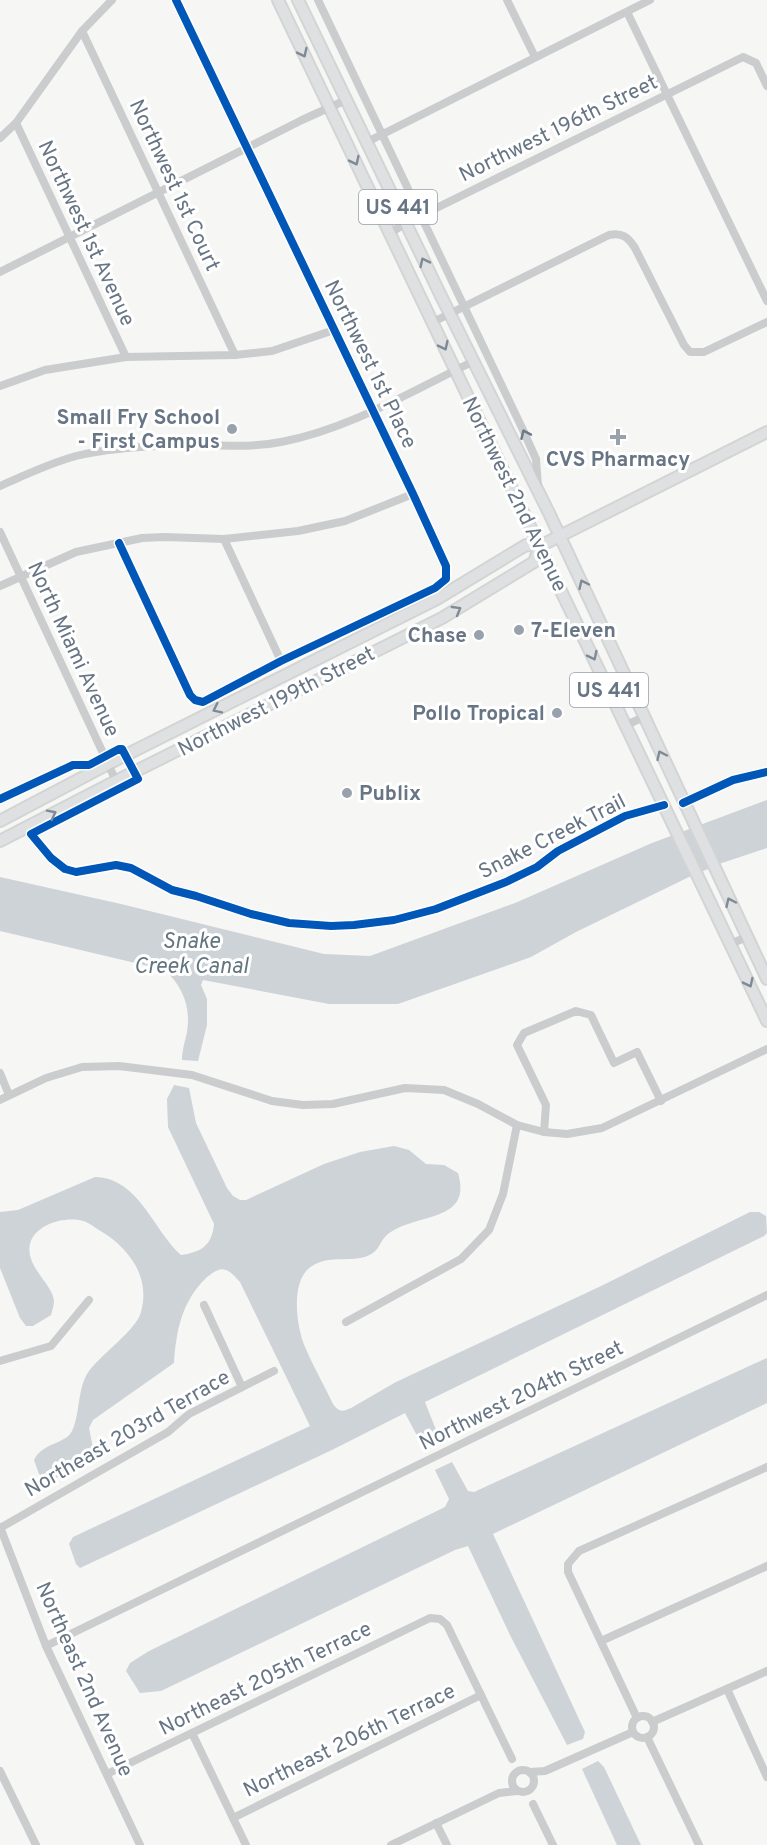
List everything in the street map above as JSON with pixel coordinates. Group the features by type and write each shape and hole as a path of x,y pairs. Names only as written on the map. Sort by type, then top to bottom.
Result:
{"main road":[{"name":"Northwest 2nd Avenue","path":"278,0 767,1021"},
{"name":"Northwest 2nd Avenue","path":"298,0 538,490 767,979"},
{"name":"Northwest 199th Street","path":"0,821 108,764 437,599 526,546 540,546 767,432"},
{"name":"Northwest 199th Street","path":"0,841 442,618 534,562 540,546"}],"street":[{"path":"0,138 16,123 82,31 112,0"},
{"name":"Northwest 1st Place","path":"176,0 446,566 446,579 435,588 281,661"},
{"path":"318,0 536,459 538,490"},
{"path":"507,0 535,57"},
{"path":"367,142 650,0"},
{"path":"627,12 767,301"},
{"name":"Northwest 1st Court","path":"82,31 235,355"},
{"name":"Northwest 196th Street","path":"390,233 406,223 743,57 756,63 767,86"},
{"path":"0,273 346,100"},
{"name":"Northwest 1st Avenue","path":"16,123 126,357"},
{"path":"433,322 609,235 619,233 628,238 635,248 684,345 690,352 704,352 767,322"},
{"path":"0,386 45,370 126,357 235,355 272,351 334,330"},
{"path":"0,486 43,466 78,455 177,445 227,446 279,443 309,436 373,411 474,361"},
{"path":"0,586 76,552 142,538 224,539 298,531 345,521 413,494"},
{"name":"North Miami Avenue","path":"0,532 116,781"},
{"path":"119,543 190,695 195,700 203,702 281,661 224,539"},
{"path":"626,726 644,717"},
{"path":"730,944 747,937"},
{"path":"544,1132 546,1105 517,1045 524,1033 576,1011 591,1015 614,1063 637,1052 661,1101"},
{"path":"0,1100 46,1078 82,1067 119,1066 192,1075 272,1101 303,1105 333,1104 405,1088 444,1090 478,1104 517,1125 544,1132 567,1134 602,1128 767,1049"},
{"path":"0,1073 9,1095"},
{"path":"346,1322 461,1259 489,1230 503,1194 517,1125"},
{"name":"Northwest 204th Street","path":"46,1646 767,1295"},
{"path":"0,1361 51,1346 89,1300"},
{"path":"204,1305 242,1387"},
{"name":"Northeast 203rd Terrace","path":"0,1528 168,1432 189,1414 274,1371"},
{"path":"637,1718 568,1572 568,1564 579,1551 767,1467"},
{"name":"Northeast 2nd Avenue","path":"0,1528 46,1646 141,1845"},
{"path":"601,1641 767,1566"},
{"name":"Northeast 205th Terrace","path":"107,1774 430,1618 440,1619 447,1625 482,1695"},
{"path":"652,1722 767,1671"},
{"path":"727,1689 767,1778"},
{"path":"482,1695 512,1759 513,1786 533,1804 552,1845"},
{"name":"Northeast 206th Terrace","path":"233,1818 482,1695"},
{"path":"646,1717 652,1722 653,1731 647,1737 640,1738 633,1732 632,1725 637,1718 646,1717"},
{"path":"499,1792 527,1791 545,1771 633,1732"},
{"path":"192,1733 246,1845"},
{"path":"647,1737 699,1845"},
{"path":"512,1759 527,1771 533,1784 533,1804"},
{"path":"0,1771 36,1845"},
{"path":"391,1845 499,1792 519,1771 545,1771"},
{"path":"436,1823 447,1845"}],"water":[{"name":"Snake Creek Canal","path":"767,800 767,848 687,878 576,932 531,957 398,1004 329,1004 203,980 201,985 207,999 207,1025 198,1061 182,1060 188,1023 187,1006 177,983 165,970 0,931 0,877 324,954 370,956 515,903 652,843"},
{"path":"174,1085 189,1088 196,1123 227,1188 233,1196 240,1200 246,1200 324,1164 360,1152 394,1146 409,1150 426,1164 444,1165 458,1173 460,1189 457,1201 450,1209 399,1228 387,1235 377,1250 370,1255 318,1263 305,1272 300,1281 297,1316 302,1338 333,1404 341,1410 351,1408 396,1382 599,1287 750,1212 759,1212 766,1216 767,1233 425,1402 440,1440 423,1447 405,1413 332,1450 80,1568 76,1564 69,1544 73,1537 310,1426 240,1282 230,1272 221,1269 206,1278 191,1296 176,1339 174,1363 93,1420 89,1428 94,1453 72,1470 54,1479 47,1481 39,1474 34,1460 38,1454 65,1438 72,1431 87,1374 138,1319 143,1299 143,1286 135,1264 110,1237 83,1221 68,1220 52,1223 38,1231 33,1237 30,1252 35,1268 52,1295 53,1308 51,1315 33,1326 26,1326 20,1318 0,1268 0,1212 18,1210 95,1177 123,1186 144,1207 171,1245 181,1255 195,1252 205,1246 211,1237 214,1224 168,1127 167,1099"},
{"path":"767,1358 767,1403 493,1534 585,1732 583,1739 567,1745 511,1637 468,1546 455,1550 161,1691 140,1693 126,1671 130,1663 149,1651 445,1507 449,1499 435,1470 452,1462 468,1491 474,1492"},
{"path":"598,1761 604,1767 641,1845 617,1845 582,1769"}],"cycle path":[{"path":"119,543 190,695 195,700 203,702 281,661 435,588 446,579 446,566 413,494 176,0"},
{"name":"Snake Creek Trail","path":"0,799 73,765 89,765 122,749 138,779 31,834 51,858 65,869 76,872 116,865 131,868 172,890 251,914 289,923 331,926 394,920 436,909 506,882 537,867 558,851 625,816 664,805"},
{"path":"683,803 733,780 767,772"}],"place":[{"name":"Small Fry School - First Campus","path":"232,429"},
{"name":"CVS Pharmacy","path":"618,437"},
{"name":"7-Eleven","path":"519,630"},
{"name":"Chase","path":"479,635"},
{"name":"Pollo Tropical","path":"557,713"},
{"name":"Publix","path":"347,793"}]}
